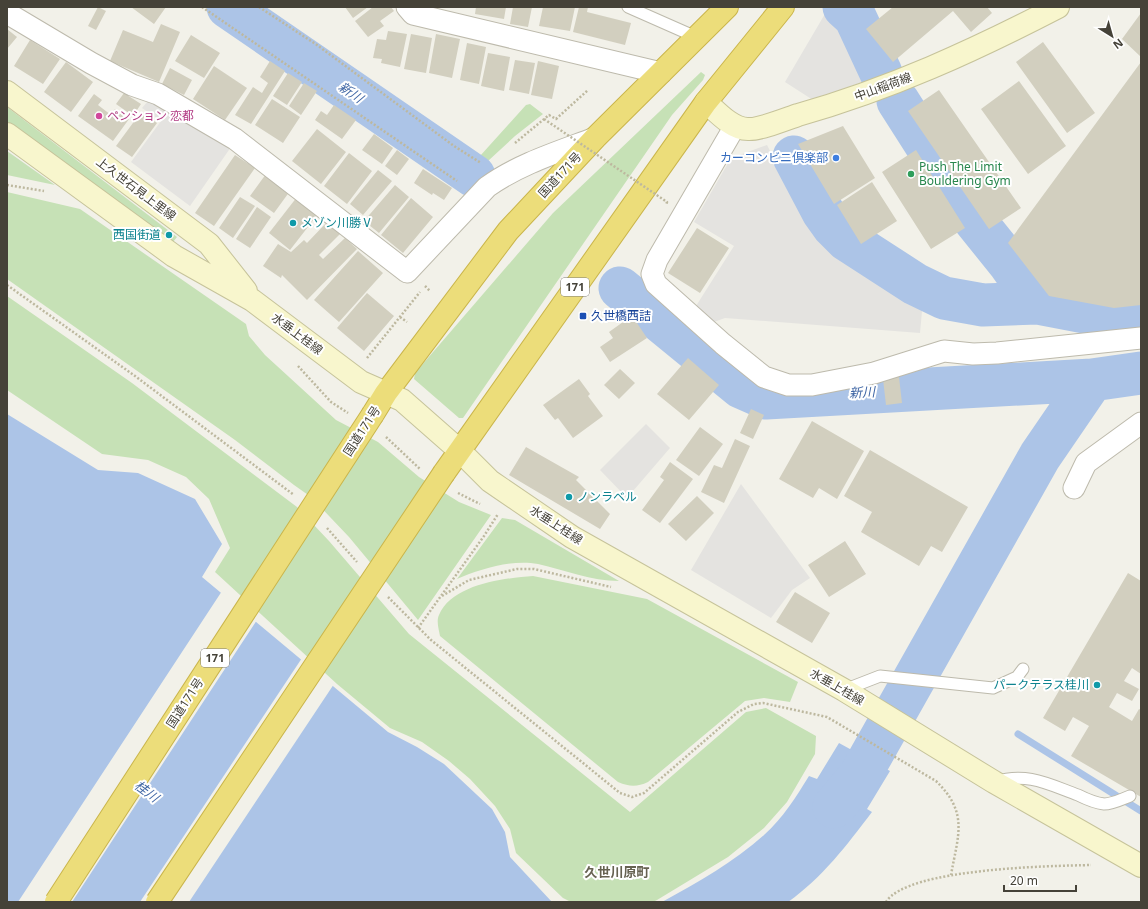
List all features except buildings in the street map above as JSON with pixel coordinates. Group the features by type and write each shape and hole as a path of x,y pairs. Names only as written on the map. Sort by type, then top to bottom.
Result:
{"highway":[{"name":"国道171号","path":"56,902 386,393 508,231 595,138 727,7"},
{"name":"171","path":"157,902 444,472 706,102 783,7"}],"main road":[{"name":"中山稲荷線","path":"735,126 749,130 824,108 895,84 982,46 1058,7"},
{"name":"上久世石見上里線","path":"7,92 209,244 252,300"},
{"path":"706,102 735,126"},
{"name":"水垂上桂線","path":"7,134 174,256 252,300 360,382 402,400 460,451 490,480 572,537 844,690 994,782 1135,863"}],"street":[{"path":"408,7 412,14 661,73"},
{"path":"7,13 91,63 132,85 158,94 235,139 407,272 487,187 503,176 529,163 595,138"},
{"path":"735,126 657,260 652,274 656,284 723,344 764,377 788,385 812,385 874,373 944,351 973,354 997,353 1141,338"},
{"path":"1074,488 1086,463 1141,423"}],"lane":[{"path":"628,7 696,37"},
{"path":"844,690 880,676 968,687 993,688 1017,677 1023,669"},
{"path":"994,782 1011,777 1029,778 1044,782 1094,802 1105,804 1130,796"}],"path":[{"path":"202,7 457,181"},
{"path":"259,7 317,45 454,146 484,166"},
{"path":"511,146 549,115 556,119 588,90"},
{"path":"544,119 668,202 666,205"},
{"path":"7,185 49,192"},
{"path":"7,285 135,376 295,496"},
{"path":"360,355 366,360 424,286 430,291"},
{"path":"400,317 407,322"},
{"path":"418,628 442,596 499,512"},
{"path":"323,523 359,564"},
{"path":"442,596 469,580 517,569 534,569 618,588"},
{"path":"384,592 418,628 620,793 632,797 644,793 746,707 763,703 827,717 936,781 947,792 955,804 959,816 951,876"},
{"path":"886,902 907,886 951,876 1008,869 1135,863"}],"green space":[{"path":"701,72 705,75 703,80 672,115 463,418 459,418 414,379 415,373 553,213"},
{"path":"530,104 543,114 515,136 488,161 480,156 526,105"},
{"path":"7,107 177,237 173,242 7,123"},
{"path":"7,151 55,185 7,175"},
{"path":"7,192 80,209 246,324 249,336 265,355 336,420 378,442 419,477 459,502 491,515 418,620 349,537 311,497 235,440 7,279"},
{"path":"7,296 132,383 297,507 329,541 409,634 630,812 746,712 766,708 816,736 815,754 787,802 764,828 728,857 653,902 571,902 563,898 516,853 510,829 495,806 470,779 449,761 422,742 390,728 337,684 215,572 230,548 209,499 186,477 148,460 102,454 7,390"},
{"path":"502,518 515,520 619,581 598,579 538,564 528,563 496,566 457,579"},
{"path":"533,576 647,599 798,682 790,702 764,698 745,701 648,782 633,786 618,782 440,636 438,617 446,605 455,596 480,585 494,581"}],"shaded area":[{"path":"829,7 835,7 859,35 873,78 813,100 785,82"},
{"path":"148,101 169,111 231,147 190,206 131,162 161,121 142,108"},
{"path":"767,145 806,222 907,292 923,300 920,333 725,318 714,322 696,306 734,246 694,222 731,158"},
{"path":"646,424 670,448 627,498 600,470"},
{"path":"741,484 810,578 792,590 771,618 691,570"}],"water":[{"name":"桂川","path":"7,414 98,470 138,473 195,499 222,544 202,577 388,732 417,747 444,764 492,809 505,832 510,857 552,902 7,902"},
{"path":"839,743 890,771 867,809 872,812 823,872 800,893 788,902 662,902 728,863 764,835 783,814 809,776 817,779"}],"pier":[{"path":"222,591 257,620 72,902 18,902"},
{"path":"302,658 334,684 189,902 140,902"}],"waterway":[{"name":"新川","path":"228,7 474,176"},
{"path":"844,7 855,17 881,73"},
{"path":"898,101 972,217 1009,263 1037,303 1110,317 1141,313"},
{"path":"794,157 823,212 833,226 847,240 915,284 944,298 983,305 1037,303"},
{"name":"新川","path":"620,288 741,387 766,398 1092,380 1141,373"},
{"path":"834,807 859,777 1040,456 1092,380"},
{"path":"1018,734 1141,811"}],"place":[{"name":"ペンション 恋都","path":"99,116"},
{"name":"カーコンビニ倶楽部","path":"836,158"},
{"name":"Push The Limit Bouldering Gym","path":"911,174"},
{"name":"メゾン川勝Ⅴ","path":"293,223"},
{"name":"西国街道","path":"169,235"},
{"name":"久世橋西詰","path":"583,316"},
{"name":"ノンラベル","path":"569,497"},
{"name":"パークテラス桂川","path":"1097,685"}],"district":[{"name":"久世川原町","path":"617,872"}]}
